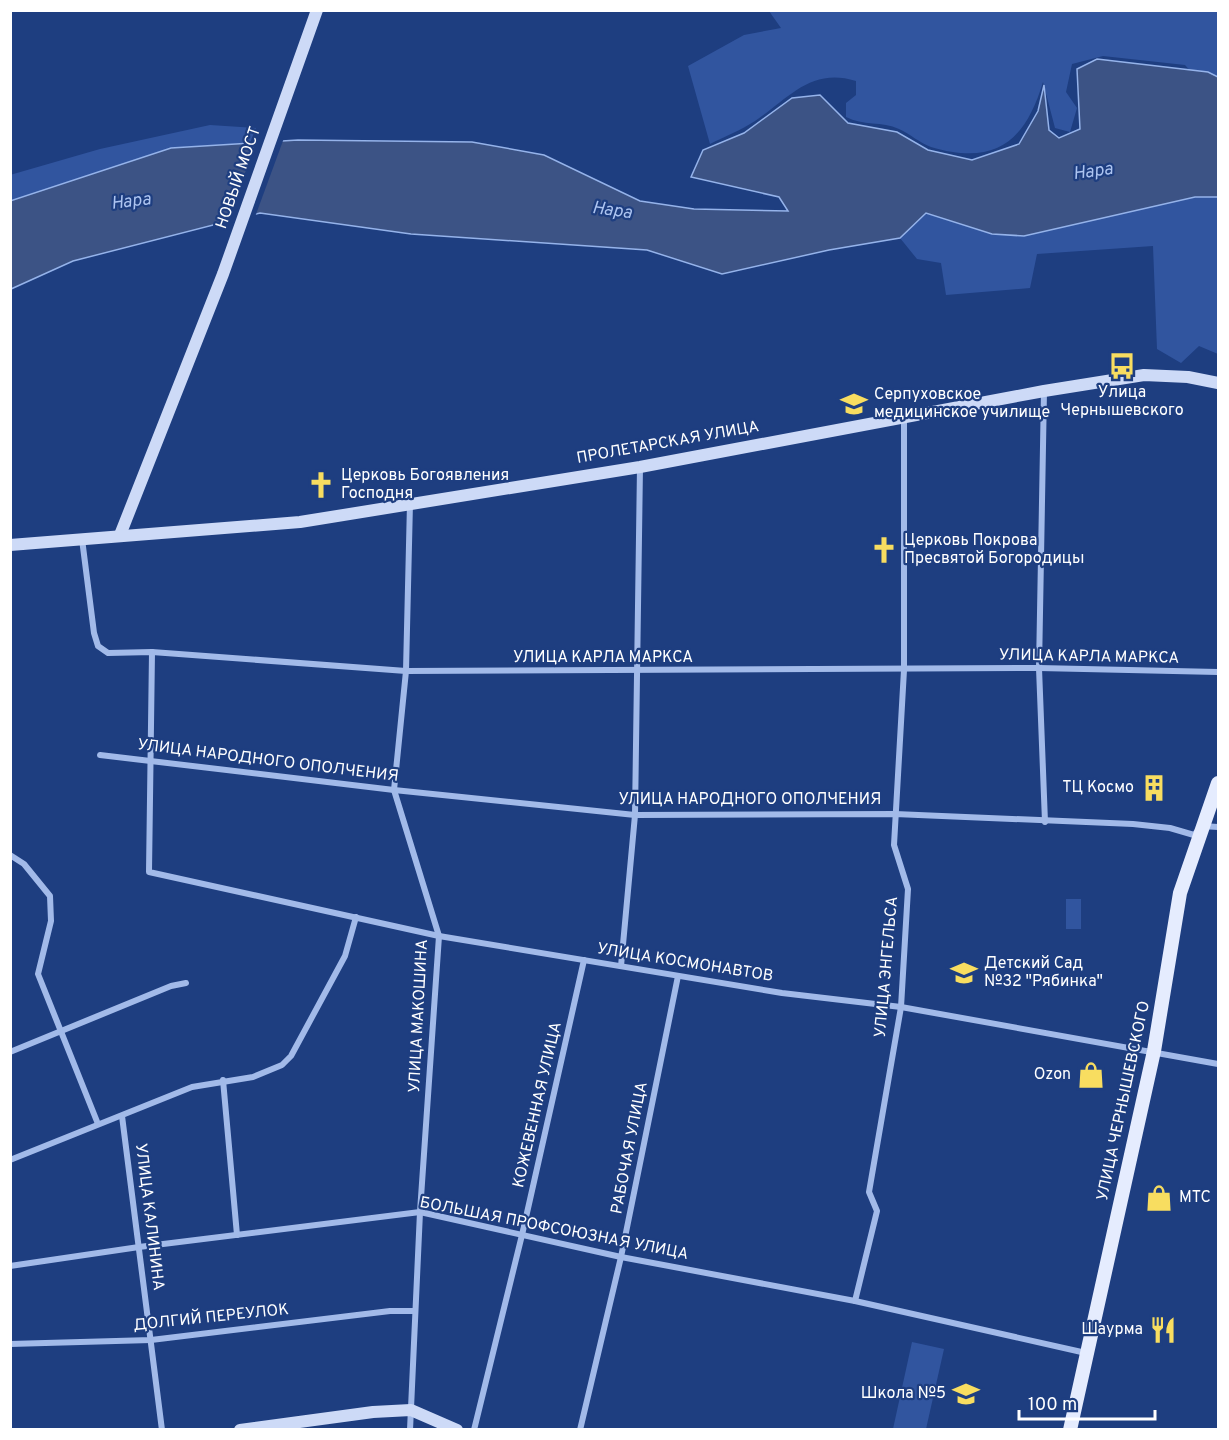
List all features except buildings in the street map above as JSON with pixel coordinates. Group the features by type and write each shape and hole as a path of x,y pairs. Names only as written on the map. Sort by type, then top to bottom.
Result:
{"main road":[{"name":"УЛИЦА ЧЕРНЫШЕВСКОГО","path":"1070,1430 1154,1051 1180,894 1218,783"}],"street":[{"name":"НОВЫЙ МОСТ","path":"120,535 223,274 317,10"},
{"name":"ПРОЛЕТАРСКАЯ УЛИЦА","path":"10,545 300,522 640,467 904,416 1144,375 1216,381"},
{"path":"1044,391 1039,668 1045,822"},
{"name":"УЛИЦА ЭНГЕЛЬСА","path":"855,1301 877,1211 869,1192 901,1007 908,889 894,845 904,670 904,416"},
{"path":"621,966 635,815 640,467"},
{"name":"УЛИЦА МАКОШИНА","path":"410,503 406,671 394,790 439,936 414,1311 410,1430"},
{"name":"УЛИЦА КАРЛА МАРКСА","path":"82,540 98,646 108,653 152,652 406,671 1039,668 1218,672"},
{"path":"150,760 152,652"},
{"name":"УЛИЦА НАРОДНОГО ОПОЛЧЕНИЯ","path":"100,755 394,790 635,815 895,814 1142,825 1170,828 1194,835 1202,826 1218,827"},
{"name":"УЛИЦА КОСМОНАВТОВ","path":"150,760 149,872 439,936 678,976 901,1007 1218,1064"},
{"path":"10,855 31,872 50,896 51,921 38,974 98,1125"},
{"path":"10,1160 192,1086 253,1077 282,1065 291,1056 345,956 356,917"},
{"name":"КОЖЕВЕННАЯ УЛИЦА","path":"474,1430 522,1235 584,960"},
{"name":"РАБОЧАЯ УЛИЦА","path":"580,1430 621,1257 678,976"},
{"path":"10,1052 171,986 186,983"},
{"path":"223,1080 237,1235"},
{"name":"УЛИЦА КАЛИНИНА","path":"122,1116 162,1430"},
{"name":"БОЛЬШАЯ ПРОФСОЮЗНАЯ УЛИЦА","path":"10,1266 139,1247 420,1212 621,1257 855,1301 1086,1353"},
{"name":"ДОЛГИЙ ПЕРЕУЛОК","path":"10,1344 151,1340 390,1311 414,1311"},
{"path":"240,1430 373,1412 411,1410 457,1430"}],"shaded area":[{"path":"769,11 1218,11 1218,101 1185,65 1103,56 1072,64 1066,92 1077,108 1070,132 1055,128 1043,82 1036,103 1017,134 990,151 953,152 931,147 893,127 859,122 846,117 846,103 856,95 856,81 826,78 801,87 755,121 710,144 688,66 744,35 781,28"},
{"path":"210,125 256,128 250,143 171,148 11,201 10,175 100,149"},
{"path":"1196,197 1218,197 1218,354 1199,346 1181,363 1157,349 1153,246 1037,254 1030,288 946,295 941,263 917,259 900,238 926,213 992,234"},
{"path":"1066,899 1081,899 1081,929 1066,929"},
{"path":"912,1342 944,1349 926,1429 893,1429"}],"water":[{"name":"Нара","path":"1097,59 1208,72 1218,77 1218,197 1195,197 1024,236 992,234 926,213 900,238 829,250 722,274 647,250 411,234 260,213 73,261 11,289 10,201 171,148 298,140 472,142 544,155 640,201 694,209 788,211 779,197 691,177 703,150 744,133 792,98 820,95 848,123 897,132 928,150 972,160 1019,144 1038,111 1044,85 1049,130 1059,138 1080,129 1077,69"}],"pier":[{"path":"284,138 255,217 227,224 257,139"}],"place":[{"name":"Улица Чернышевского","path":"1122,366"},
{"name":"Серпуховское медицинское училище","path":"854,404"},
{"name":"Церковь Богоявления Господня","path":"321,485"},
{"name":"Церковь Покрова Пресвятой Богородицы","path":"884,550"},
{"name":"ТЦ Космо","path":"1154,788"},
{"name":"Детский Сад №32 \"Рябинка\"","path":"964,973"},
{"name":"Ozon","path":"1091,1075"},
{"name":"МТС","path":"1159,1198"},
{"name":"Шаурма","path":"1163,1330"},
{"name":"Школа №5","path":"966,1394"}]}
